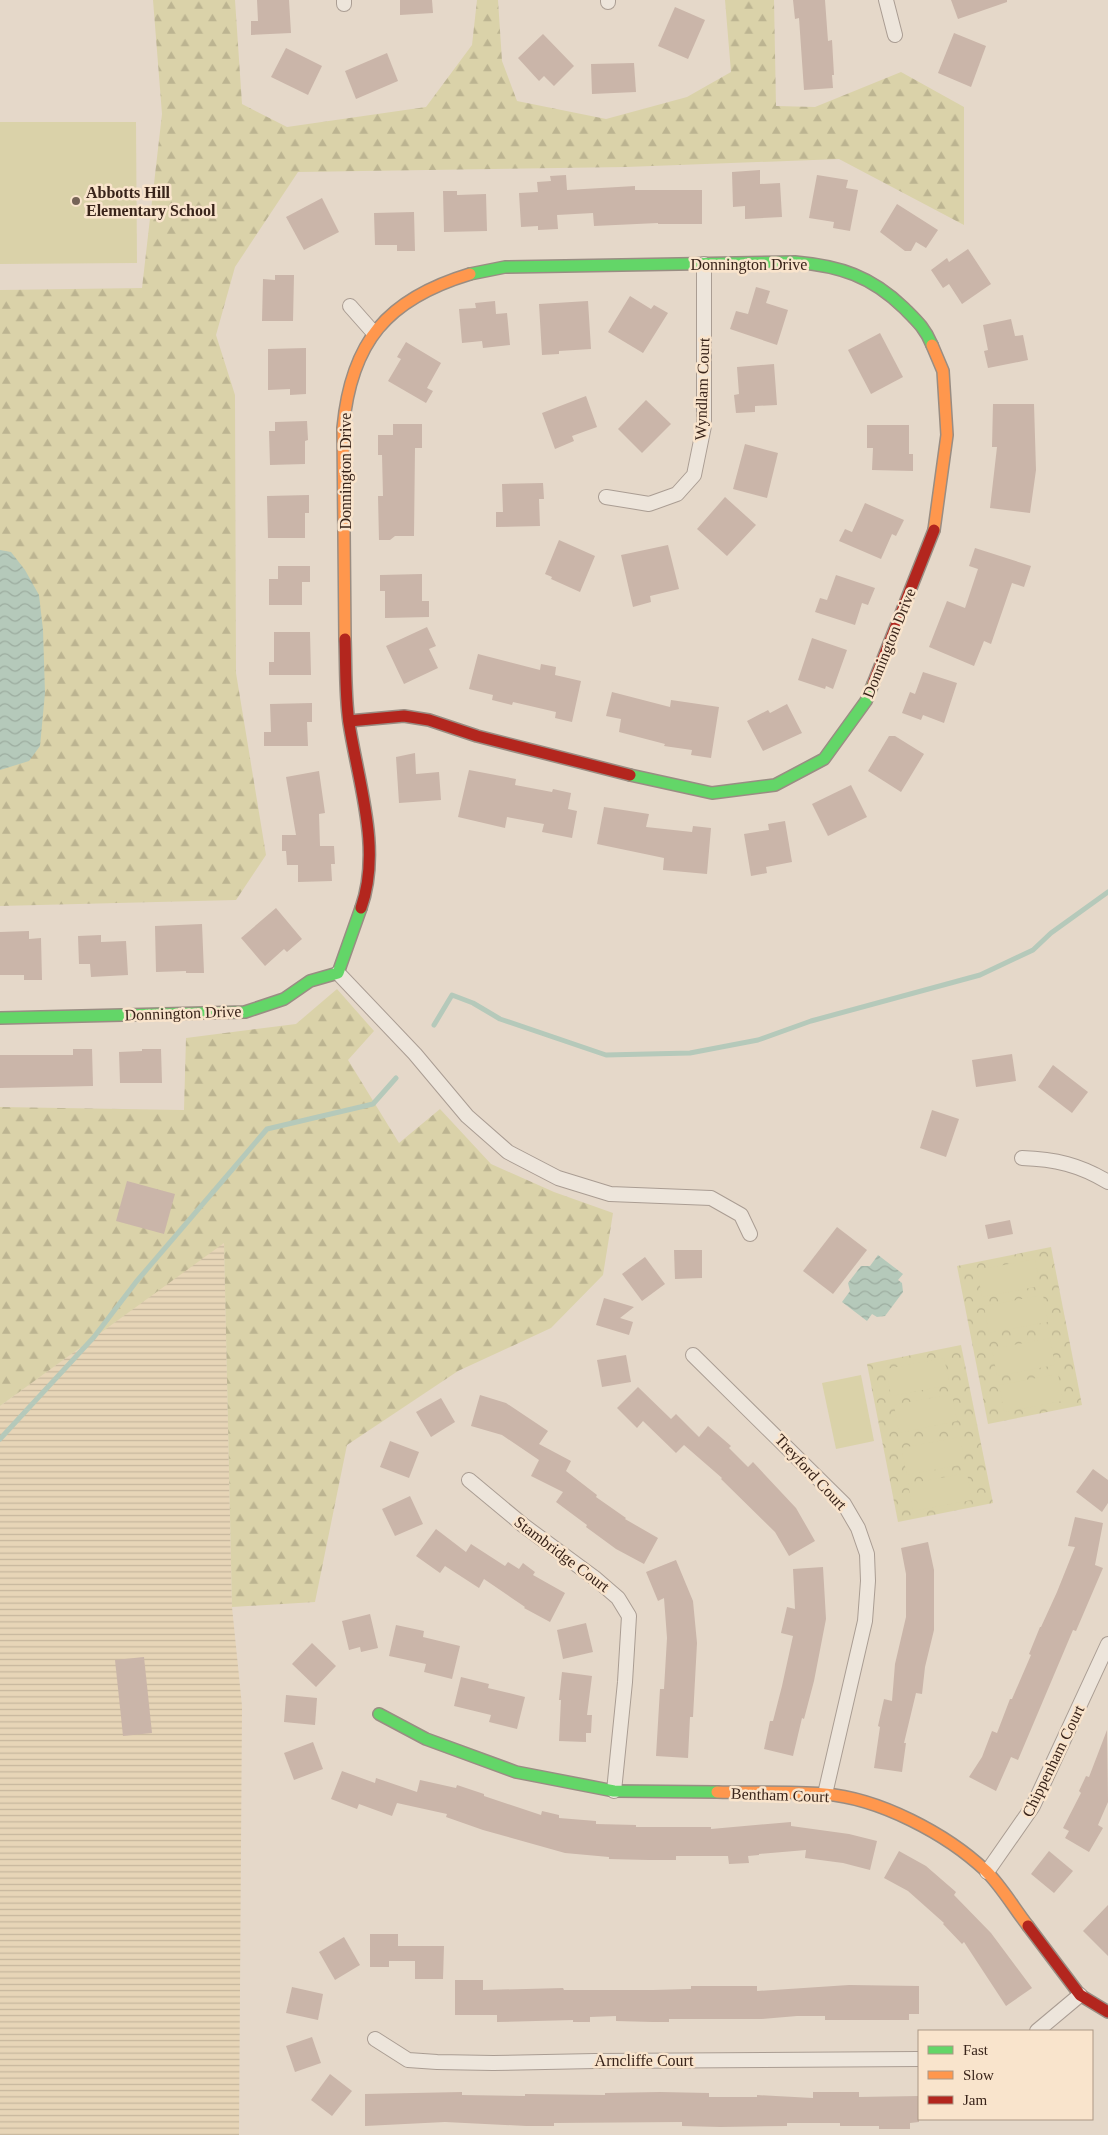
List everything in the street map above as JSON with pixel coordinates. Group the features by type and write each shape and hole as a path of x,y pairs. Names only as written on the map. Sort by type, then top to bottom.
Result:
{"street":[{"path":"886,0 895,35"},
{"name":"Donnington Drive","path":"0,1018 246,1012 284,999 310,981 338,973 367,892 370,866 367,822 349,721 346,682 343,428 346,398 351,377 373,332 390,313 411,299 448,280 480,271 505,267 795,262 820,264 845,270 868,280 889,294 925,329 943,371 947,435 936,525 866,701 824,759 775,785 712,793 612,771 477,736 430,720 404,716 349,721"},
{"name":"Wyndlam Court","path":"606,497 649,504 677,494 694,475 704,426 704,264"},
{"path":"350,306 373,332"},
{"path":"338,973 415,1054 467,1116 508,1152 558,1178 610,1194 711,1198 741,1215 750,1234"},
{"path":"1022,1158 1049,1159 1074,1165 1108,1182"},
{"name":"Treyford Court","path":"693,1355 844,1504 858,1528 867,1554 868,1581 865,1621 825,1794"},
{"name":"Stambridge Court","path":"469,1480 523,1526 596,1578 618,1598 629,1616 626,1682 614,1791"},
{"name":"Chippenham Court","path":"987,1872 1033,1806 1108,1644"},
{"name":"Bentham Court","path":"379,1714 426,1739 516,1772 614,1791 825,1794 863,1802 898,1814 944,1838 987,1872 1080,1995 1108,2012"},
{"path":"1038,2030 1080,1995"},
{"name":"Arncliffe Court","path":"375,2039 408,2060 437,2062 918,2059"}],"shaded area":[{"path":"224,1242 232,1607 242,1706 239,2135 0,2135 0,1406"}],"green space":[{"path":"153,0 235,0 242,104 287,127 426,107 472,45 477,0 498,0 502,61 517,101 606,119 687,97 731,72 725,0 774,0 776,106 815,107 901,72 964,107 964,225 839,159 626,167 298,172 235,267 216,335 235,395 236,673 266,855 236,900 0,906 0,290 142,288 162,114"},
{"path":"0,122 136,122 137,263 0,264"},
{"path":"337,989 374,1031 348,1060 399,1143 440,1109 491,1164 554,1192 613,1213 603,1275 551,1328 458,1371 347,1445 315,1602 232,1607 224,1243 0,1406 0,1107 184,1110 186,1038 296,1024"},
{"path":"1051,1247 1082,1405 988,1424 957,1266"},
{"path":"1035,1259 1040,1286 982,1297 977,1270"},
{"path":"1043,1295 1048,1322 989,1333 984,1306"},
{"path":"1050,1338 1055,1365 997,1376 992,1349"},
{"path":"961,1345 993,1503 898,1522 867,1364"},
{"path":"944,1358 950,1385 891,1396 886,1369"},
{"path":"1058,1374 1063,1401 1004,1412 999,1385"},
{"path":"861,1375 874,1441 836,1449 822,1383"},
{"path":"952,1394 957,1421 899,1433 894,1405"},
{"path":"960,1437 965,1464 907,1475 901,1448"},
{"path":"967,1473 972,1500 913,1511 908,1484"}],"water":[{"path":"0,550 11,552 25,570 39,595 43,630 45,693 40,746 29,761 0,770"},
{"path":"878,1255 903,1274 898,1280 902,1283 903,1292 885,1316 877,1317 872,1314 867,1321 842,1302 850,1291 848,1283 861,1266 870,1266"}],"building":[{"path":"257,0 289,0 291,33 251,35 251,21 258,21"},
{"path":"400,0 432,0 433,13 400,15"},
{"path":"793,0 825,0 828,41 832,40 833,88 804,90 799,18 795,19"},
{"path":"951,0 1007,0 1007,2 958,19"},
{"path":"675,7 705,20 688,59 658,46"},
{"path":"954,33 986,46 971,87 938,73"},
{"path":"543,34 574,66 554,86 544,76 539,81 518,58"},
{"path":"286,48 322,66 308,95 271,77"},
{"path":"387,53 398,81 356,99 345,71"},
{"path":"634,63 636,92 592,94 591,64"},
{"path":"760,170 760,184 780,183 782,217 745,219 745,206 733,207 732,172"},
{"path":"566,175 567,190 635,186 635,190 702,190 702,224 658,223 594,226 593,213 557,215 558,229 538,230 538,226 521,227 519,193 538,192 537,182 551,181 550,176"},
{"path":"817,175 848,180 846,188 858,190 850,231 833,228 834,222 809,218"},
{"path":"443,191 457,191 457,195 486,194 487,231 444,232"},
{"path":"322,198 339,232 304,250 286,217"},
{"path":"897,204 938,230 926,248 916,242 911,251 905,251 880,232"},
{"path":"414,212 415,251 397,251 397,245 375,245 374,213"},
{"path":"968,249 991,284 962,304 949,284 943,288 931,270 947,258 949,262"},
{"path":"275,275 294,275 293,321 262,321 263,279 275,280"},
{"path":"756,287 770,291 766,303 788,310 777,345 730,329 736,311 748,314"},
{"path":"630,296 651,309 654,305 668,313 643,353 608,332"},
{"path":"495,301 496,314 507,313 510,345 483,348 482,341 462,343 459,309 476,308 475,303"},
{"path":"588,301 591,349 559,351 559,354 542,355 539,304"},
{"path":"1011,319 1015,336 1023,335 1028,360 988,368 984,351 988,350 983,325"},
{"path":"880,333 903,377 871,394 848,350"},
{"path":"406,342 441,363 427,388 433,391 426,403 388,381 401,359 397,357"},
{"path":"306,348 306,394 290,395 290,389 268,390 268,349"},
{"path":"774,364 777,405 755,406 755,412 736,413 734,395 739,394 737,367"},
{"path":"586,396 597,427 572,436 574,441 555,449 542,413"},
{"path":"646,400 671,424 642,453 618,429"},
{"path":"993,404 1034,404 1036,470 1030,513 990,508 997,447 992,447"},
{"path":"307,421 308,440 305,441 305,464 270,465 269,431 275,431 275,422"},
{"path":"393,424 422,424 422,448 415,448 414,536 395,536 390,540 379,540 378,496 383,496 382,455 378,455 378,435 393,435"},
{"path":"867,425 909,425 909,454 913,454 913,471 872,470 873,448 867,448"},
{"path":"745,444 778,453 767,498 733,489"},
{"path":"543,483 544,499 539,499 540,526 496,527 496,512 503,512 502,484"},
{"path":"309,495 309,513 305,513 305,538 268,538 267,496"},
{"path":"725,497 756,525 727,556 697,529"},
{"path":"865,503 904,520 896,536 892,534 881,559 839,541 845,529 852,532"},
{"path":"559,540 595,556 580,592 551,579 552,577 545,574"},
{"path":"668,545 679,589 650,596 651,602 633,607 621,555"},
{"path":"975,548 1031,566 1024,587 1012,583 991,644 984,641 974,666 929,647 947,601 965,608 978,569 969,566"},
{"path":"278,566 310,566 310,582 302,582 302,605 269,605 269,579 278,579"},
{"path":"422,574 422,601 429,601 429,617 385,618 385,591 380,591 380,575"},
{"path":"836,575 875,588 868,605 862,603 855,625 815,612 820,598 827,600"},
{"path":"427,627 436,646 429,649 438,668 404,684 386,646"},
{"path":"274,632 310,632 311,675 269,675 269,662 274,662"},
{"path":"812,638 847,650 833,689 826,686 825,689 798,680"},
{"path":"478,654 540,670 541,664 556,667 555,675 581,681 572,722 555,718 556,712 513,702 512,705 492,700 493,695 469,689"},
{"path":"923,672 957,683 944,723 923,715 921,720 902,713 910,692 915,694"},
{"path":"612,692 670,707 671,700 719,707 711,758 691,755 692,750 664,746 665,744 619,732 621,719 606,716"},
{"path":"312,703 312,722 307,722 308,746 264,746 264,732 271,732 270,704"},
{"path":"787,704 802,733 763,751 747,721 768,710 770,713"},
{"path":"889,736 895,736 924,754 901,792 868,771"},
{"path":"415,753 416,774 439,772 441,800 399,803 396,757"},
{"path":"469,770 516,779 515,785 552,792 553,789 571,793 568,809 577,811 572,838 542,832 544,824 507,817 505,828 458,817"},
{"path":"319,771 325,813 319,814 320,846 334,846 335,864 331,864 332,881 298,882 298,865 287,865 286,851 282,851 282,835 296,835 286,777"},
{"path":"851,785 867,817 828,836 812,804"},
{"path":"604,807 649,814 646,827 692,832 693,826 711,828 707,874 663,870 664,858 597,844"},
{"path":"785,821 792,862 766,867 767,873 751,876 744,834 769,830 768,824"},
{"path":"276,908 302,939 287,952 284,949 265,966 241,938"},
{"path":"202,924 204,973 186,973 186,971 156,972 155,926"},
{"path":"29,931 29,939 41,938 42,980 24,980 24,975 0,975 0,932"},
{"path":"101,935 101,942 126,941 128,975 91,977 90,964 79,964 78,936"},
{"path":"73,1049 92,1049 93,1086 0,1088 0,1055 73,1055"},
{"path":"142,1049 161,1049 162,1083 120,1083 119,1052 142,1051"},
{"path":"1012,1054 1016,1081 976,1087 972,1060"},
{"path":"1053,1065 1088,1092 1072,1113 1038,1087"},
{"path":"932,1110 959,1119 946,1157 920,1148"},
{"path":"127,1181 175,1194 164,1234 116,1221"},
{"path":"1010,1220 1013,1234 988,1239 985,1225"},
{"path":"837,1227 867,1250 833,1294 803,1271"},
{"path":"674,1250 702,1250 702,1278 675,1279"},
{"path":"645,1257 665,1284 642,1301 622,1274"},
{"path":"604,1298 634,1307 620,1318 633,1322 629,1335 596,1325"},
{"path":"626,1355 631,1382 602,1387 597,1360"},
{"path":"638,1387 671,1419 676,1414 699,1437 708,1426 731,1446 729,1448 748,1467 753,1462 796,1508 815,1541 789,1556 775,1532 722,1478 684,1445 676,1453 643,1421 637,1428 617,1408"},
{"path":"480,1395 506,1403 548,1431 539,1444 571,1461 566,1471 625,1519 658,1538 644,1564 616,1549 556,1502 563,1492 531,1476 539,1460 502,1435 471,1426"},
{"path":"441,1398 455,1422 431,1437 416,1412"},
{"path":"390,1441 419,1452 409,1478 380,1467"},
{"path":"1093,1469 1108,1480 1108,1503 1102,1512 1076,1492"},
{"path":"410,1496 423,1524 395,1536 382,1509"},
{"path":"1075,1517 1103,1523 1095,1565 1103,1568 1076,1631 1073,1630 1018,1760 1011,1757 996,1791 969,1777 982,1757 992,1731 997,1733 1010,1699 1012,1699 1031,1655 1029,1654 1040,1627 1057,1592 1075,1547 1068,1546"},
{"path":"436,1529 466,1552 471,1544 505,1566 508,1562 519,1569 523,1563 535,1572 533,1575 565,1593 550,1622 524,1608 484,1579 479,1588 445,1566 440,1573 416,1556"},
{"path":"928,1542 934,1570 934,1630 925,1667 922,1694 916,1693 904,1743 906,1743 902,1772 874,1768 880,1727 878,1726 884,1699 892,1701 895,1664 906,1617 906,1574 901,1548"},
{"path":"676,1560 693,1601 697,1643 693,1717 690,1717 688,1758 656,1756 660,1689 664,1689 667,1638 664,1598 658,1601 646,1572"},
{"path":"823,1567 826,1619 814,1681 804,1719 802,1718 793,1756 764,1749 770,1721 773,1721 782,1686 793,1636 781,1633 787,1607 795,1609 793,1569"},
{"path":"370,1614 378,1648 361,1652 360,1647 349,1650 342,1621"},
{"path":"586,1623 593,1652 563,1659 557,1630"},
{"path":"396,1625 424,1631 423,1637 460,1646 452,1679 424,1672 426,1664 389,1656"},
{"path":"312,1643 336,1666 316,1687 292,1664"},
{"path":"144,1657 152,1733 123,1736 115,1660"},
{"path":"562,1672 592,1676 587,1715 592,1715 591,1733 586,1733 586,1742 559,1741 561,1700 559,1700"},
{"path":"461,1677 489,1684 488,1688 525,1697 517,1729 489,1722 491,1715 454,1706"},
{"path":"286,1695 317,1698 315,1725 284,1722"},
{"path":"1107,1730 1108,1802 1098,1825 1103,1828 1089,1852 1065,1838 1069,1831 1063,1828 1081,1793 1079,1791 1086,1776 1089,1777"},
{"path":"313,1742 323,1769 294,1780 284,1753"},
{"path":"342,1771 375,1783 376,1778 417,1792 420,1780 456,1788 457,1785 541,1815 542,1811 559,1815 559,1818 596,1821 596,1824 636,1825 636,1827 711,1827 711,1829 791,1822 791,1826 849,1834 877,1841 870,1870 843,1863 805,1858 806,1850 748,1856 749,1863 729,1864 728,1856 676,1856 676,1860 609,1859 609,1857 565,1853 483,1830 446,1817 447,1814 397,1803 392,1816 359,1804 357,1809 331,1799"},
{"path":"899,1851 926,1866 956,1892 954,1895 991,1933 1032,1988 1006,2006 964,1942 962,1944 944,1923 908,1891 884,1878"},
{"path":"1049,1851 1073,1871 1054,1893 1031,1874"},
{"path":"1108,1905 1108,1956 1083,1931"},
{"path":"370,1934 398,1934 398,1946 444,1946 443,1979 415,1979 415,1961 389,1961 389,1967 370,1967"},
{"path":"344,1937 360,1965 335,1980 319,1952"},
{"path":"455,1980 483,1980 483,1990 563,1988 564,1990 653,1990 691,1989 691,1986 757,1986 757,1991 849,1985 919,1986 919,2014 909,2014 909,2020 825,2020 825,2016 797,2016 762,2019 669,2019 669,2022 653,2022 616,2021 616,2016 590,2017 590,2022 573,2022 573,2020 497,2022 497,2015 455,2015"},
{"path":"292,1987 323,1994 318,2020 286,2013"},
{"path":"312,2037 321,2063 295,2072 286,2046"},
{"path":"330,2074 352,2091 332,2116 311,2100"},
{"path":"462,2092 462,2095 525,2096 525,2094 605,2095 605,2093 660,2092 709,2093 709,2097 757,2097 757,2095 813,2098 813,2092 859,2092 859,2097 918,2096 919,2122 910,2123 910,2129 879,2129 879,2126 840,2126 840,2123 787,2123 787,2126 682,2126 682,2122 554,2123 554,2126 526,2126 445,2122 365,2126 365,2094"}],"waterway":[{"path":"434,1025 452,995 473,1003 500,1019 606,1055 690,1053 758,1040 811,1021 980,975 1033,950 1051,933 1108,892"},
{"path":"0,1439 94,1337 136,1282 267,1129 373,1104 396,1078"}],"traffic: fast":[{"path":"470,274 505,267 795,262 826,266 867,280 892,297 917,321 932,345"},
{"path":"630,775 712,793 775,785 824,759 866,701 873,684"},
{"path":"0,1018 245,1012 284,999 310,981 338,973 361,908"},
{"path":"379,1714 426,1739 516,1772 614,1791 717,1792"}],"traffic: slow":[{"path":"345,639 343,428 347,398 355,371 365,348 378,328 395,311 441,284 470,274"},
{"path":"932,345 943,371 947,435 934,530"},
{"path":"717,1792 824,1794 845,1797 889,1810 932,1831 970,1857 992,1877 1028,1926"}],"traffic: jam":[{"path":"873,684 934,530"},
{"path":"345,639 346,692 349,723 369,839 367,886 361,908"},
{"path":"349,721 404,716 429,720 477,736 630,775"},
{"path":"1028,1926 1080,1995 1108,2012"}],"place":[{"name":"Abbotts Hill Elementary School","path":"76,201"}]}
